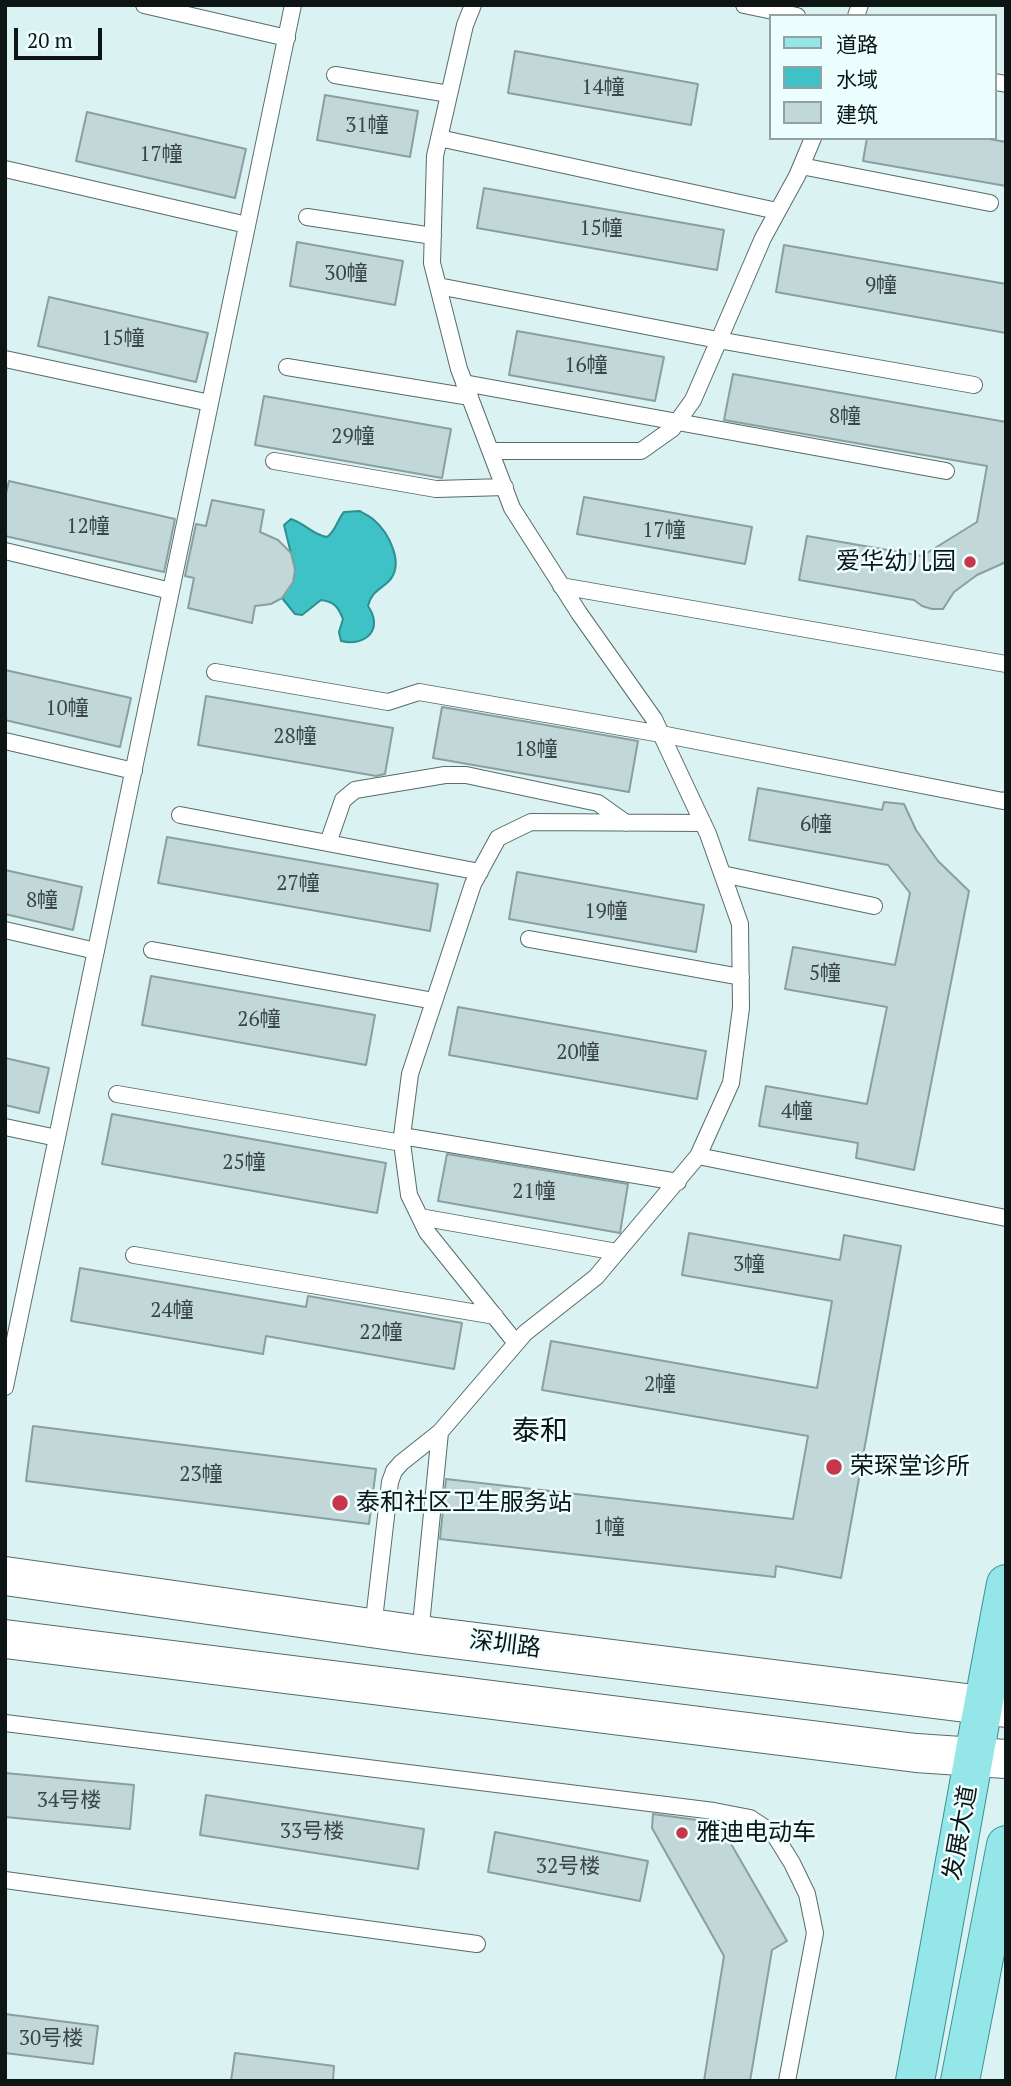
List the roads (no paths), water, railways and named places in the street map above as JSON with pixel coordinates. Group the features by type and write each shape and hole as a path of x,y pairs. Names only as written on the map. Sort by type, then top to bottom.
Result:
{"main road":[{"name":"发展大道","path":"915,2081 990,1757 1006,1584"},
{"name":"发展大道","path":"960,2081 1006,1845"}],"street":[{"name":"深圳路","path":"5,1576 373,1628 994,1707"},
{"path":"5,1639 916,1753 990,1757"}],"lane":[{"path":"144,5 286,38"},
{"path":"5,1387 12,1322 57,1138 293,5"},
{"path":"373,1628 390,1482 394,1471 440,1432 525,1332 596,1276 698,1156 731,1083 741,1008 740,924 703,823 654,719 561,586 512,508 467,390 438,286 432,263 435,156 465,25 473,5"},
{"path":"744,5 787,14"},
{"path":"335,75 449,94"},
{"path":"439,138 777,211"},
{"path":"491,451 642,452 673,429 692,400 763,238 802,166 812,140"},
{"path":"802,166 990,203"},
{"path":"5,169 247,225"},
{"path":"307,217 433,236"},
{"path":"438,286 974,385"},
{"path":"5,359 210,403"},
{"path":"287,368 467,390 678,422 946,471"},
{"path":"274,461 436,489 505,487"},
{"path":"5,551 171,591"},
{"path":"561,586 1006,664"},
{"path":"215,672 388,702 419,692 661,734 1006,800"},
{"path":"5,741 134,771"},
{"path":"328,843 343,800 355,790 444,775 466,775 598,803 626,822"},
{"path":"180,815 480,872"},
{"path":"516,1343 427,1232 409,1195 402,1139 410,1074 473,884 499,838 531,822 703,823"},
{"path":"722,874 874,906"},
{"path":"5,930 96,951"},
{"path":"528,939 741,977"},
{"path":"152,950 434,1001"},
{"path":"117,1094 678,1182"},
{"path":"5,1127 57,1138"},
{"path":"698,1156 1006,1218"},
{"path":"420,1217 617,1252"},
{"path":"134,1255 495,1316"},
{"path":"420,1634 440,1432"},
{"path":"5,1723 714,1811 750,1818 774,1834 792,1863 807,1894 815,1933 787,2081"},
{"path":"5,1880 477,1944"}],"water":[{"path":"360,511 385,533 393,549 396,566 389,581 369,601 368,606 374,622 370,634 358,641 341,641 339,632 343,619 333,604 321,600 302,615 295,614 282,598 295,570 284,525 291,519 327,537 344,512"}],"place":[{"name":"爱华幼儿园","path":"970,562"},
{"name":"荣琛堂诊所","path":"834,1467"},
{"name":"泰和社区卫生服务站","path":"340,1503"},
{"name":"雅迪电动车","path":"682,1833"}],"district":[{"name":"泰和","path":"540,1432"}]}
